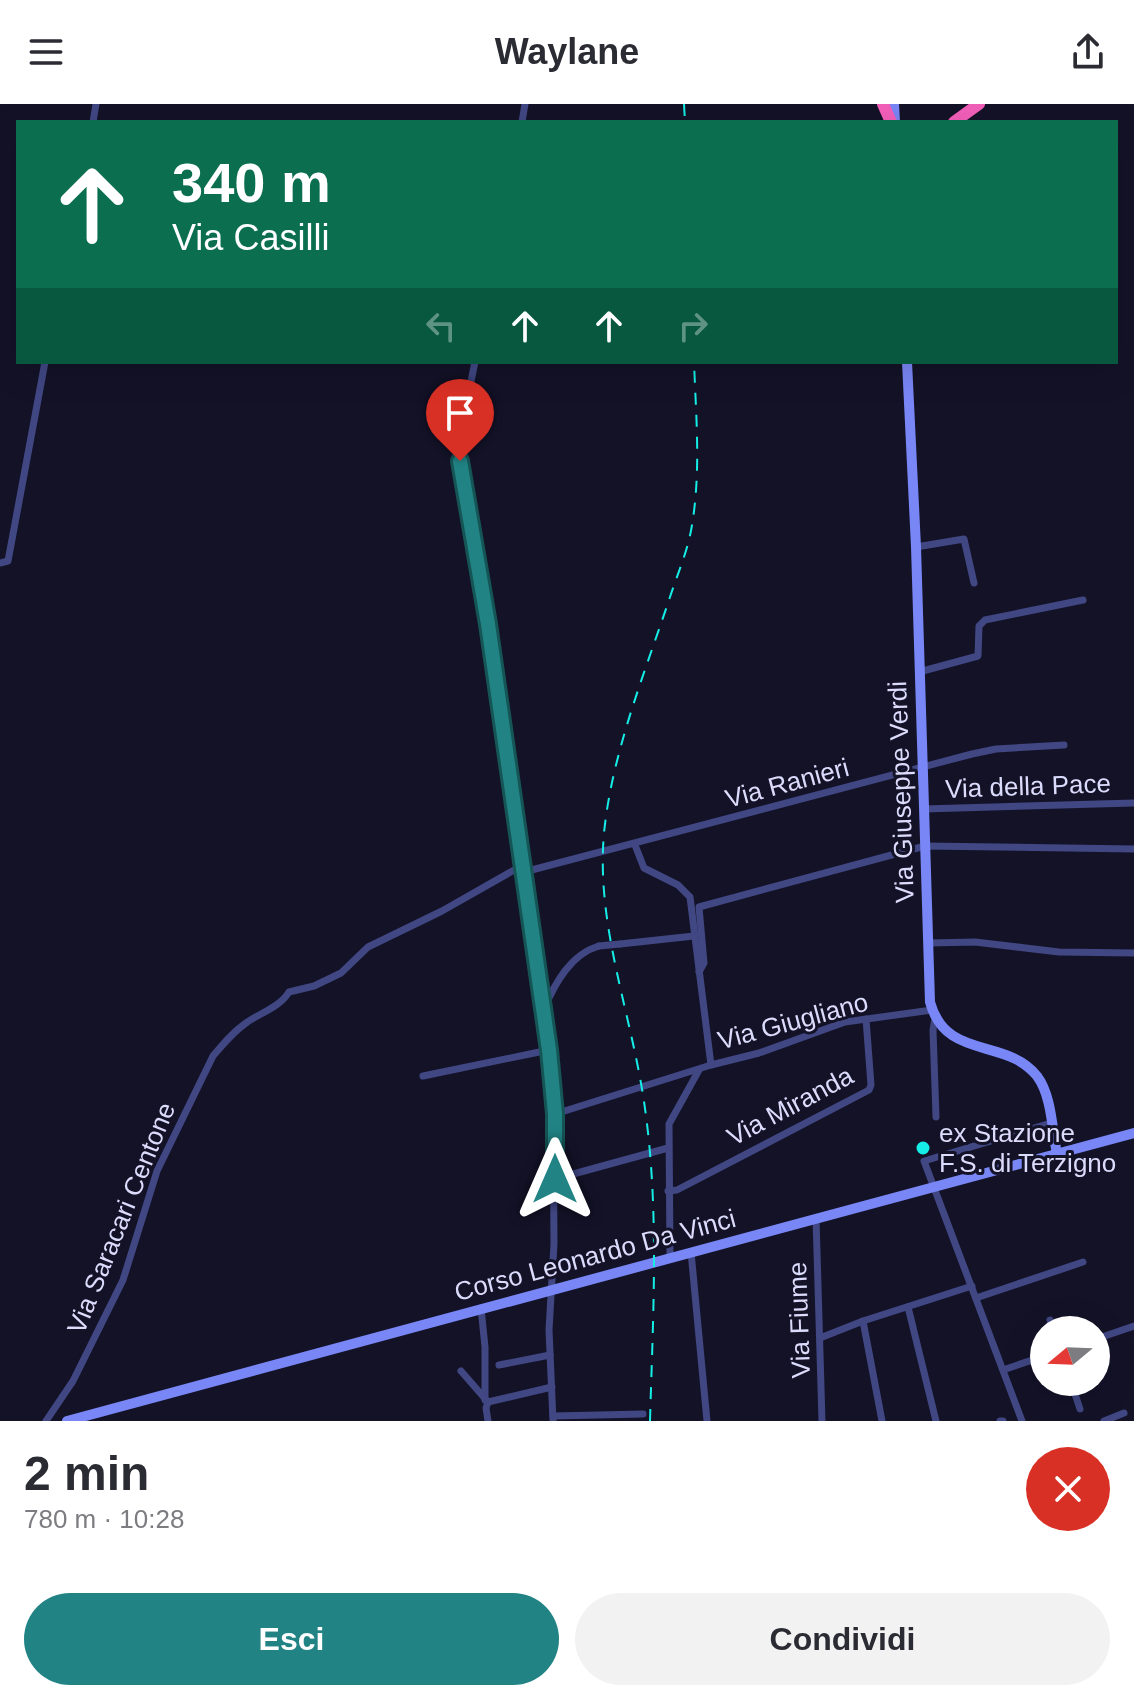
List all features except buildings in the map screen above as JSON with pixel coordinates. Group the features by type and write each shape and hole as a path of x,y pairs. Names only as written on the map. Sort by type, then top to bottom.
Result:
{"highway":[{"path":"957,120 979,104"}],"main road":[{"name":"Via Giuseppe Verdi","path":"907,364 928,943 934,1014"},
{"path":"934,1014 951,1037 1020,1062 1031,1070 1043,1087 1057,1154"},
{"name":"Corso Leonardo Da Vinci","path":"67,1421 1134,1133"}],"street":[{"path":"0,563 8,561 45,364"},
{"path":"475,364 463,420 460,461 488,624 549,1050 555,1114 554,1244 550,1289 553,1418 643,1414"},
{"path":"916,547 964,539 974,583"},
{"path":"919,672 978,656 979,626 985,620 1083,600"},
{"name":"Via Ranieri","path":"523,868 635,845 985,751 1064,745"},
{"name":"Via della Pace","path":"924,809 1134,803"},
{"path":"635,845 644,868 678,885 690,897 711,1065"},
{"path":"699,972 704,963 699,907 925,846 1134,849"},
{"name":"Via Saracari Centone","path":"46,1421 73,1381 113,1302 134,1251 157,1171 220,1047 246,1023 284,1000 289,992 314,986 341,973 368,947 523,868"},
{"path":"543,1011 571,962 581,953 599,946 694,936"},
{"path":"928,943 975,942 1059,952 1134,953"},
{"path":"934,1014 936,1117"},
{"name":"Via Giugliano","path":"555,1114 759,1053 845,1022 934,1014"},
{"name":"Via Miranda","path":"668,1191 677,1190 869,1090 866,1019"},
{"path":"423,1076 549,1050"},
{"path":"670,1257 670,1118 699,1070"},
{"path":"1022,1421 924,1161 1051,1123"},
{"path":"555,1179 668,1148"},
{"name":"Via Fiume","path":"816,1218 822,1421"},
{"path":"691,1252 707,1421"},
{"path":"976,1298 1083,1262"},
{"path":"820,1338 972,1286"},
{"path":"908,1307 936,1421"},
{"path":"481,1308 488,1421"},
{"path":"863,1321 882,1421"},
{"path":"1110,1334 1134,1326"},
{"path":"499,1365 550,1355"},
{"path":"1003,1370 1030,1361"},
{"path":"461,1371 486,1401"},
{"path":"486,1401 552,1387"},
{"path":"1076,1396 1080,1409"},
{"path":"1104,1421 1124,1413"}],"railway":[{"path":"684,104 685,120"},
{"path":"650,1421 654,1258 652,1176 643,1095 609,932 603,866 604,833 621,744 690,535 697,464 694,364"}],"place":[{"name":"ex Stazione F.S. di Terzigno","path":"923,1148"}],"route":[{"path":"460,461 488,624 549,1050 555,1114 555,1179"}]}
